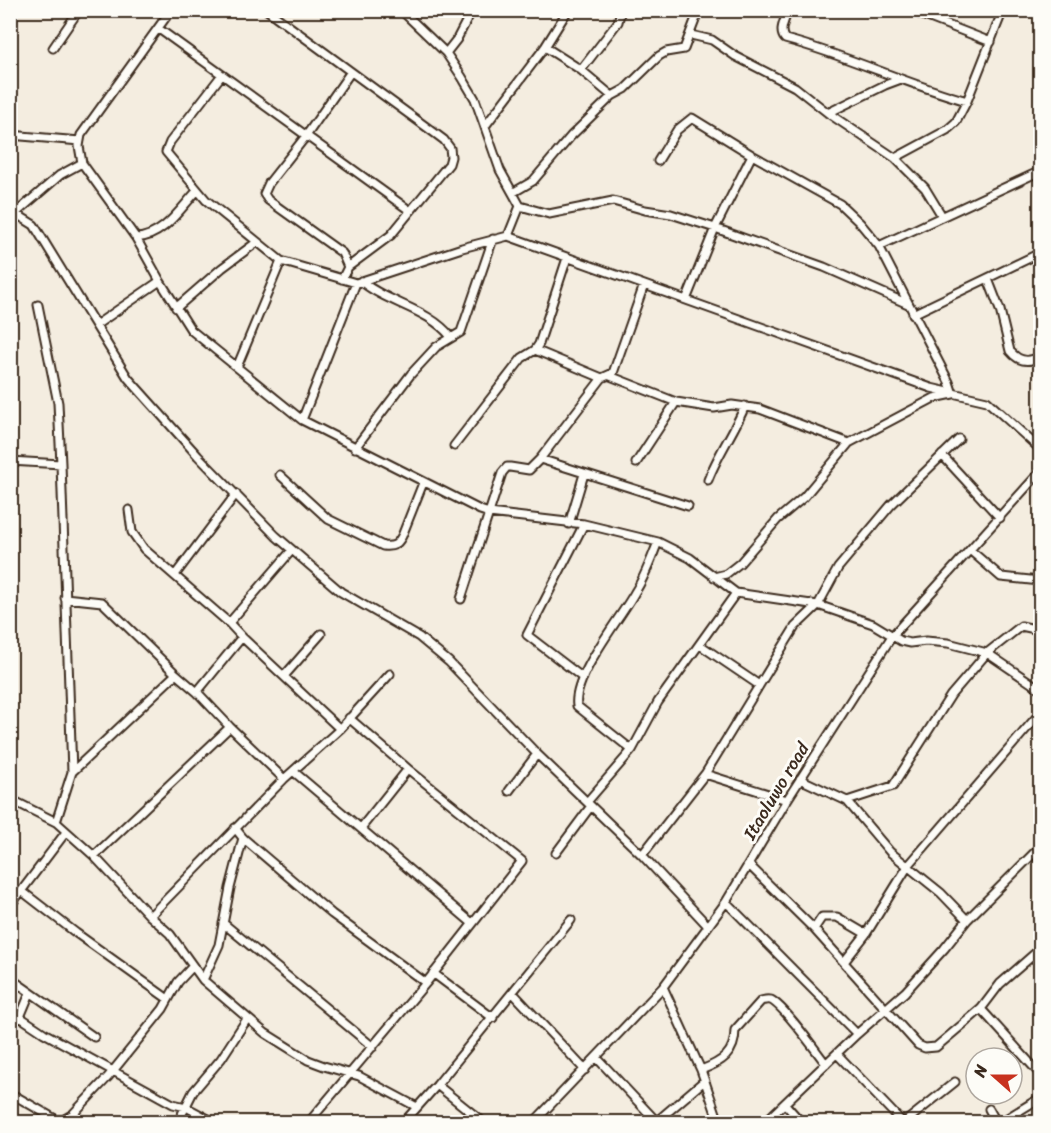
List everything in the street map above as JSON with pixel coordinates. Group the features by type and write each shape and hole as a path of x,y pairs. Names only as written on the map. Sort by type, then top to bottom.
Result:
{"street":[{"path":"53,48 79,10"},
{"path":"171,10 81,135 81,163 136,237 191,330 302,420 423,483 489,513 584,524 658,542 690,558 736,593 818,605 873,624 892,636 910,643 926,641 948,643 987,653 1041,689"},
{"path":"267,10 277,14 350,73 444,140 450,148 449,164 385,242 348,267 342,279"},
{"path":"401,10 446,53 475,99 500,170 520,206 508,236"},
{"path":"446,53 457,39 472,10"},
{"path":"486,125 545,47 568,10"},
{"path":"581,70 618,22 621,10"},
{"path":"514,192 533,181 571,136 612,96 625,89 659,56 666,52 684,49 699,10"},
{"path":"788,10 782,29 785,39 821,49 968,101"},
{"path":"909,10 991,42"},
{"path":"895,158 947,130 956,122 968,101 1003,10"},
{"path":"159,29 409,210"},
{"path":"691,34 712,40 735,56 795,87 828,113 895,158 925,188 942,216"},
{"path":"545,47 581,70 612,96"},
{"path":"348,267 342,254 268,200 264,194 269,183 306,136 350,73"},
{"path":"221,76 170,142 166,152 197,191 281,261 358,282 422,313 445,329 451,337"},
{"path":"828,113 901,79"},
{"path":"658,161 677,130 692,118 752,155 840,204 879,246 953,394"},
{"path":"1037,137 1041,127"},
{"path":"10,135 80,141"},
{"path":"686,300 716,228 752,155"},
{"path":"81,163 13,212 34,225 128,378 164,419 292,550 341,592 419,637 441,656 537,754 642,855 708,926"},
{"path":"879,246 1034,174 1041,176"},
{"path":"136,237 146,237 159,231 197,191"},
{"path":"520,206 549,214 612,201 671,214 824,267 908,304"},
{"path":"358,282 508,236 953,394 987,401 1041,449"},
{"path":"355,448 411,374 436,347 461,332 465,326 493,239"},
{"path":"176,308 256,242"},
{"path":"913,314 1041,253"},
{"path":"454,446 522,358 535,350 552,310 567,258"},
{"path":"237,367 281,261"},
{"path":"987,279 1000,310 1010,351 1014,356 1026,361 1033,361 1041,356"},
{"path":"96,326 160,281"},
{"path":"302,420 358,282"},
{"path":"610,376 615,369 644,285"},
{"path":"38,305 58,403 72,772 56,822"},
{"path":"535,350 602,378 610,376 676,402 714,408 745,406 760,409 849,443"},
{"path":"461,599 504,470 510,467 529,470 602,378"},
{"path":"714,577 726,574 740,563 778,519 804,497 849,443 934,398 953,394"},
{"path":"636,463 676,402"},
{"path":"708,480 719,453 745,406"},
{"path":"642,855 705,774 795,627 818,605 838,568 883,514 959,439"},
{"path":"942,455 1000,518"},
{"path":"540,459 688,506"},
{"path":"10,461 61,464"},
{"name":"Itaoluwo road","path":"534,1122 663,987 726,902 800,779 892,636 1041,472"},
{"path":"569,524 584,474"},
{"path":"280,475 328,519 383,546 393,547 399,543 423,483"},
{"path":"175,575 236,494"},
{"path":"129,510 132,532 144,549 229,623 340,729"},
{"path":"583,678 527,635 584,524"},
{"path":"632,750 577,706 576,701 583,678 636,592 658,542"},
{"path":"229,623 292,550"},
{"path":"970,550 1000,577 1041,581"},
{"path":"556,853 589,804 632,750 657,702 736,593"},
{"path":"65,598 102,602 284,779"},
{"path":"847,801 893,786 951,695 987,653 1021,626 1035,629 1041,635"},
{"path":"285,675 321,634"},
{"path":"197,692 242,637"},
{"path":"700,645 759,685"},
{"path":"72,772 176,674"},
{"path":"150,916 284,779 340,729 390,674"},
{"path":"844,962 866,934 908,866 1041,713"},
{"path":"309,1122 426,983 522,861 408,769 350,718"},
{"path":"94,856 230,727"},
{"path":"509,790 537,754"},
{"path":"361,828 408,769"},
{"path":"293,771 472,923"},
{"path":"705,774 787,800"},
{"path":"800,779 847,801 890,852 940,893 967,920"},
{"path":"10,799 56,822 94,856 170,934 203,980 265,1033 308,1060 351,1074 417,1107"},
{"path":"235,828 243,838 332,914 426,983"},
{"path":"10,906 23,892 66,832"},
{"path":"203,980 219,945 243,838"},
{"path":"765,1122 884,1008 905,992 967,920 1041,847"},
{"path":"749,865 814,929 918,1045 925,1048 936,1047 981,1009 1000,984 1041,949"},
{"path":"23,892 168,999"},
{"path":"726,902 857,1034"},
{"path":"814,929 822,917 832,916 866,934"},
{"path":"404,1122 493,1018 572,920"},
{"path":"223,923 373,1047"},
{"path":"10,1093 57,1120 63,1120 73,1114 163,1009 178,982 194,966"},
{"path":"433,973 493,1018"},
{"path":"10,978 94,1038"},
{"path":"663,987 701,1070 719,1122"},
{"path":"10,1026 20,1017 30,993"},
{"path":"513,993 585,1070"},
{"path":"701,1070 719,1063 726,1057 735,1041 735,1030 761,1001 766,1000 775,1004 796,1025 826,1064"},
{"path":"981,1009 1041,1074"},
{"path":"20,1017 44,1033 173,1104 186,1107 214,1122"},
{"path":"178,1122 193,1092 221,1059 247,1018"},
{"path":"837,1054 903,1122 955,1082"},
{"path":"597,1058 656,1122 704,1081"},
{"path":"437,1085 483,1122"},
{"path":"989,1109 995,1120 1001,1122 1041,1098"},
{"path":"785,1104 801,1122"}]}
